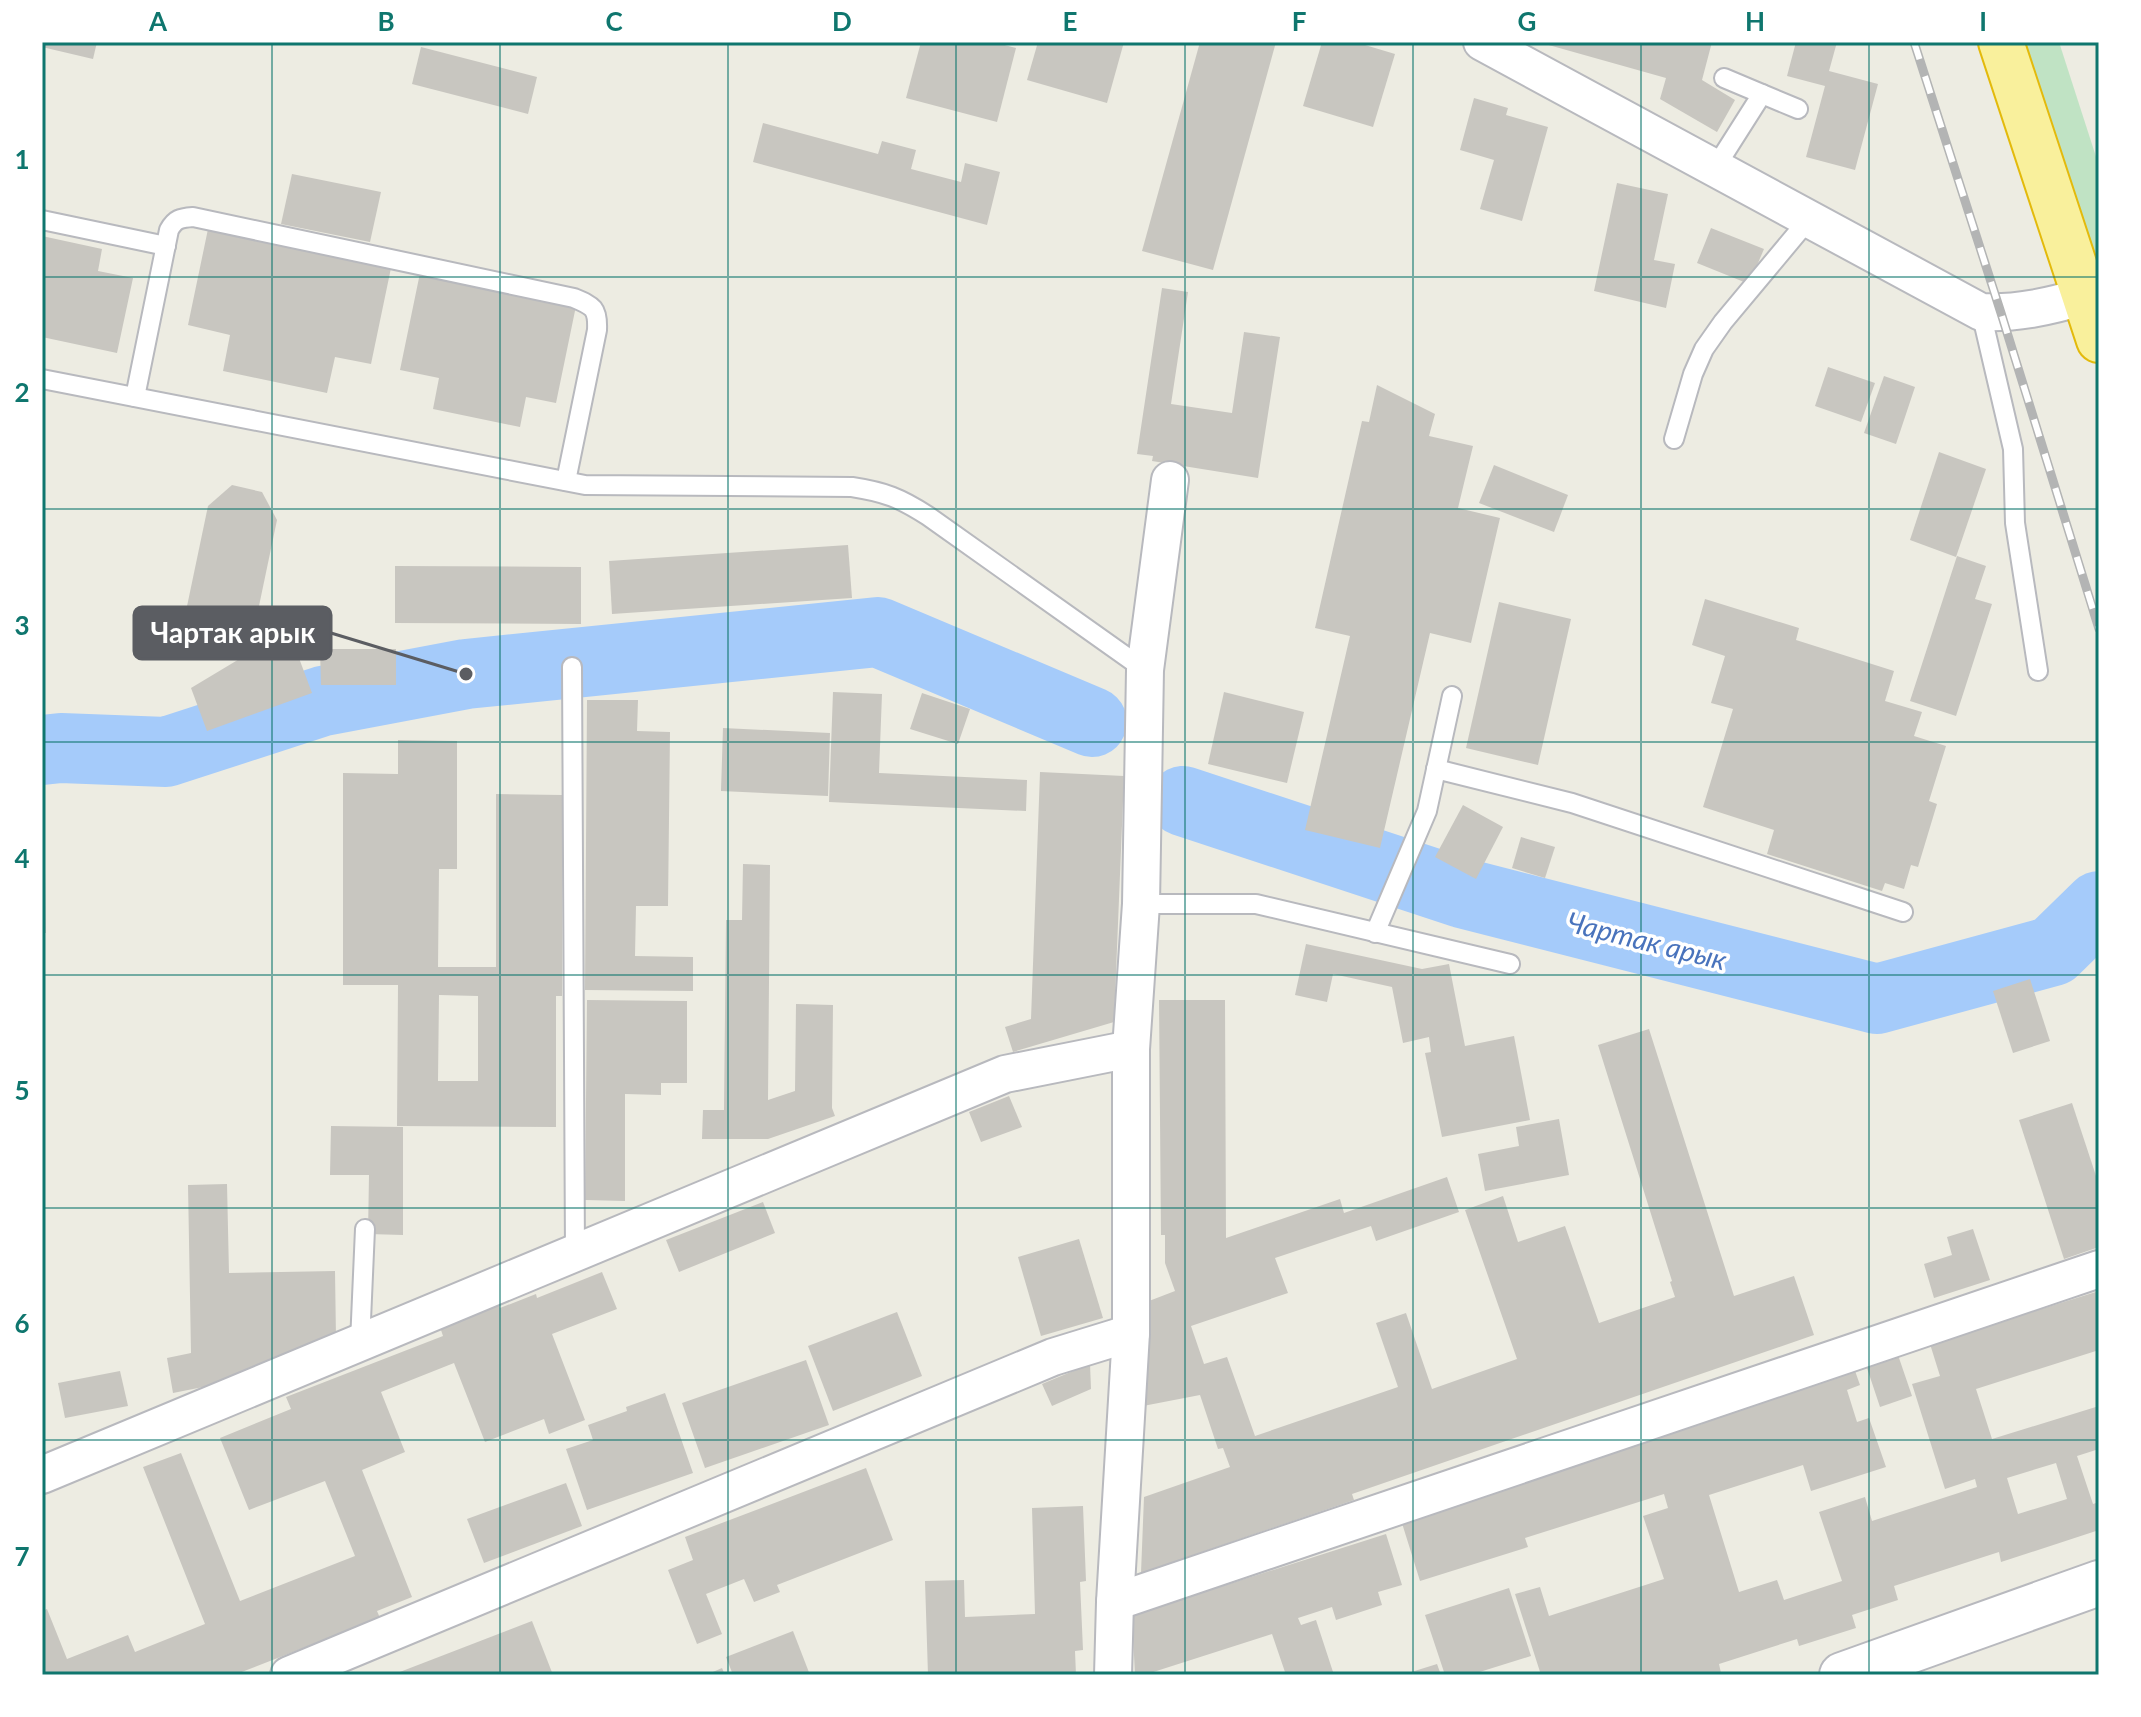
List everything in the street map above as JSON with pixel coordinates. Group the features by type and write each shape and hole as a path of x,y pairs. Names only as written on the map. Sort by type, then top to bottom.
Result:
{"highway":[{"path":"2001,42 2099,340"}],"street":[{"path":"1482,42 1981,312 2033,309 2085,296"},
{"path":"1113,1675 1131,1333 1131,1049 1141,904 1145,670 1170,480"},
{"path":"42,1475 1005,1074 1131,1049"},
{"path":"1115,1602 2099,1269"},
{"path":"289,1675 1053,1357 1131,1333"},
{"path":"1867,1671 2099,1583"}],"lane":[{"path":"1724,78 1798,109"},
{"path":"1715,168 1762,94"},
{"path":"135,397 169,230 174,221 193,217 574,298 591,305 597,317 597,330 566,481"},
{"path":"1674,439 1693,374 1704,349 1809,219"},
{"path":"42,220 166,246"},
{"path":"1981,312 2013,449 2015,523 2038,671"},
{"path":"42,379 585,485 852,487 880,491 903,500 928,516 1145,670"},
{"path":"572,667 575,1254"},
{"path":"1375,933 1427,811 1452,696"},
{"path":"1436,769 1572,803 1903,912"},
{"path":"1141,904 1256,904 1510,964"},
{"path":"360,1343 365,1229"}],"green space":[{"path":"2024,42 2059,42 2099,166 2099,273"}],"building":[{"path":"42,42 97,42 93,59 42,47"},
{"path":"921,42 993,42 1016,48 997,122 906,98"},
{"path":"1038,42 1124,42 1107,103 1027,80"},
{"path":"1200,42 1276,42 1213,270 1142,251"},
{"path":"1322,42 1355,42 1395,54 1373,127 1303,106"},
{"path":"1538,42 1712,42 1702,80 1735,100 1717,132 1660,99 1666,78"},
{"path":"1796,42 1837,42 1829,71 1878,84 1855,170 1806,157 1825,86 1787,76"},
{"path":"421,47 537,77 528,114 412,84"},
{"path":"1474,98 1508,108 1506,115 1548,127 1522,221 1480,209 1494,160 1460,150"},
{"path":"763,123 878,154 882,141 916,150 911,169 961,182 965,163 1000,172 987,225 753,162"},
{"path":"292,174 381,192 370,242 281,224"},
{"path":"1617,183 1668,194 1654,260 1675,264 1666,308 1594,291"},
{"path":"1711,228 1764,249 1749,284 1697,263"},
{"path":"208,229 391,268 371,364 335,357 327,393 223,371 230,335 188,325"},
{"path":"42,236 102,249 98,271 133,278 117,353 42,337"},
{"path":"420,273 576,306 556,403 526,397 520,427 433,409 439,378 400,370"},
{"path":"1162,288 1188,292 1171,404 1232,413 1244,332 1280,337 1258,478 1152,461 1153,456 1137,454"},
{"path":"1828,367 1875,383 1861,422 1815,406"},
{"path":"1884,376 1915,387 1896,444 1864,433"},
{"path":"1377,385 1435,414 1429,436 1473,446 1458,508 1500,518 1471,643 1430,633 1380,848 1305,830 1350,636 1315,628 1362,421 1369,422"},
{"path":"1939,452 1986,469 1956,557 1910,540"},
{"path":"1494,465 1568,495 1554,532 1479,503"},
{"path":"232,485 262,492 277,520 255,625 186,611 208,506"},
{"path":"848,545 852,598 612,614 609,561"},
{"path":"1957,556 1986,566 1975,599 1992,604 1956,716 1910,701"},
{"path":"395,566 581,567 581,624 395,623"},
{"path":"1705,599 1799,628 1796,640 1894,671 1885,701 1922,712 1914,736 1946,746 1929,801 1937,804 1918,867 1911,865 1904,889 1885,883 1882,891 1767,854 1774,830 1703,807 1733,709 1711,703 1725,656 1692,645"},
{"path":"1499,602 1571,619 1538,765 1466,748"},
{"path":"320,649 396,649 396,685 321,685"},
{"path":"296,650 312,693 207,731 191,688 251,652"},
{"path":"833,692 882,694 879,773 1027,780 1026,811 829,802"},
{"path":"1224,692 1304,712 1287,783 1208,764"},
{"path":"922,693 970,709 958,744 910,729"},
{"path":"587,700 638,700 637,731 670,732 668,906 636,906 635,956 693,957 693,991 585,990"},
{"path":"723,728 830,733 828,796 721,791"},
{"path":"398,740 457,741 457,869 439,869 438,967 496,967 496,794 562,795 562,996 556,996 556,1127 397,1126 398,985 343,985 343,773 398,774","holes":["439,995 478,996 478,1081 438,1081"]},
{"path":"1040,772 1124,776 1114,1022 1013,1052 1005,1027 1031,1019"},
{"path":"1463,805 1503,827 1476,879 1435,857"},
{"path":"1521,837 1555,847 1545,878 1512,868"},
{"path":"743,864 770,865 768,1100 795,1091 796,1004 833,1005 832,1108 835,1116 768,1139 702,1139 703,1110 724,1110 726,920 742,920"},
{"path":"42,868 45,868 46,933 42,933"},
{"path":"1306,944 1422,969 1449,964 1465,1046 1514,1036 1530,1120 1442,1137 1425,1053 1431,1052 1429,1037 1403,1043 1392,987 1333,974 1327,1002 1295,995"},
{"path":"2030,979 2050,1041 2013,1053 1993,991"},
{"path":"587,1000 687,1001 687,1083 661,1083 661,1095 625,1094 625,1201 585,1200"},
{"path":"1159,1000 1225,1000 1226,1238 1340,1199 1344,1213 1447,1177 1459,1212 1376,1241 1371,1226 1275,1258 1288,1293 1191,1326 1204,1364 1227,1357 1255,1436 1398,1387 1376,1323 1406,1313 1432,1389 1517,1359 1465,1210 1503,1196 1518,1242 1565,1226 1599,1323 1675,1297 1598,1045 1649,1029 1734,1296 1794,1276 1814,1335 1352,1494 1354,1500 1141,1573 1144,1497 1230,1467 1223,1448 1218,1449 1200,1395 1143,1406 1149,1301 1175,1291 1165,1263 1165,1235 1161,1235"},
{"path":"1009,1096 1022,1127 981,1142 969,1112"},
{"path":"2072,1103 2099,1185 2099,1247 2064,1259 2019,1120"},
{"path":"1559,1119 1569,1175 1485,1191 1478,1154 1519,1146 1516,1127"},
{"path":"331,1126 403,1127 403,1235 368,1234 369,1175 330,1175"},
{"path":"227,1184 229,1273 335,1271 336,1339 218,1384 173,1393 167,1358 191,1353 188,1185"},
{"path":"763,1202 775,1233 679,1272 666,1240"},
{"path":"1973,1229 1990,1280 1934,1298 1924,1264 1952,1255 1947,1237"},
{"path":"1079,1239 1103,1318 1041,1336 1018,1257"},
{"path":"602,1272 617,1309 552,1334 585,1420 549,1434 544,1419 485,1442 454,1363 381,1392 405,1452 362,1470 412,1597 377,1611 380,1618 234,1675 42,1675 42,1611 47,1609 67,1659 128,1635 135,1652 205,1624 143,1467 181,1453 240,1601 355,1556 325,1481 249,1510 220,1438 291,1409 286,1397 443,1336 440,1327 499,1304 500,1308 536,1294 537,1298"},
{"path":"2099,1291 2099,1350 1976,1389 1992,1439 2099,1406 2099,1449 2077,1456 2093,1504 2099,1502 2099,1530 2001,1562 1999,1552 1894,1586 1898,1600 1852,1615 1856,1628 1799,1646 1797,1639 1719,1664 1721,1673 1716,1675 1541,1675 1515,1594 1540,1587 1549,1616 1664,1579 1643,1516 1668,1508 1664,1494 1525,1538 1528,1547 1420,1581 1401,1520 1702,1424 1699,1417 1854,1368 1860,1385 1847,1390 1857,1422 1869,1418 1886,1467 1811,1491 1803,1465 1709,1495 1739,1592 1777,1580 1784,1600 1842,1581 1819,1512 1865,1497 1872,1521 1977,1487 1975,1479 1945,1489 1912,1384 1940,1376 1930,1344","holes":["2056,1463 2067,1499 2018,1514 2007,1478"]},
{"path":"897,1312 922,1376 833,1411 808,1346"},
{"path":"1898,1355 1912,1396 1880,1407 1866,1365"},
{"path":"806,1360 829,1425 705,1468 682,1403"},
{"path":"1090,1364 1091,1389 1052,1406 1042,1384"},
{"path":"120,1371 128,1406 65,1418 58,1383"},
{"path":"665,1393 693,1473 587,1510 566,1449 593,1440 588,1425"},
{"path":"866,1468 893,1540 777,1585 780,1592 754,1602 744,1579 706,1594 722,1634 697,1644 668,1570 693,1560 685,1537"},
{"path":"566,1483 582,1526 484,1563 467,1519"},
{"path":"1083,1506 1086,1581 1080,1582 1083,1650 1075,1651 1076,1675 928,1675 925,1581 964,1580 965,1617 1035,1614 1032,1508"},
{"path":"1386,1534 1402,1585 1378,1592 1382,1605 1336,1620 1332,1607 1298,1618 1301,1625 1316,1620 1334,1675 1286,1675 1272,1634 1144,1675 1135,1675 1132,1615"},
{"path":"1509,1588 1531,1656 1470,1675 1445,1675 1425,1615"},
{"path":"532,1621 553,1675 392,1675"},
{"path":"793,1631 810,1675 733,1675 726,1657"},
{"path":"1437,1664 1441,1675 1405,1675 1405,1674"},
{"path":"722,1668 725,1675 706,1675"}],"waterway":[{"name":"Чартак арык","path":"42,750 166,752 323,701 466,674 878,632 1092,722"},
{"name":"Чартак арык","path":"1183,801 1462,893 1877,999 2053,951 2099,906"}],"railway":[{"path":"1914,42 2099,629"}],"place":[{"name":"Чартак арык","path":"466,674"}]}
